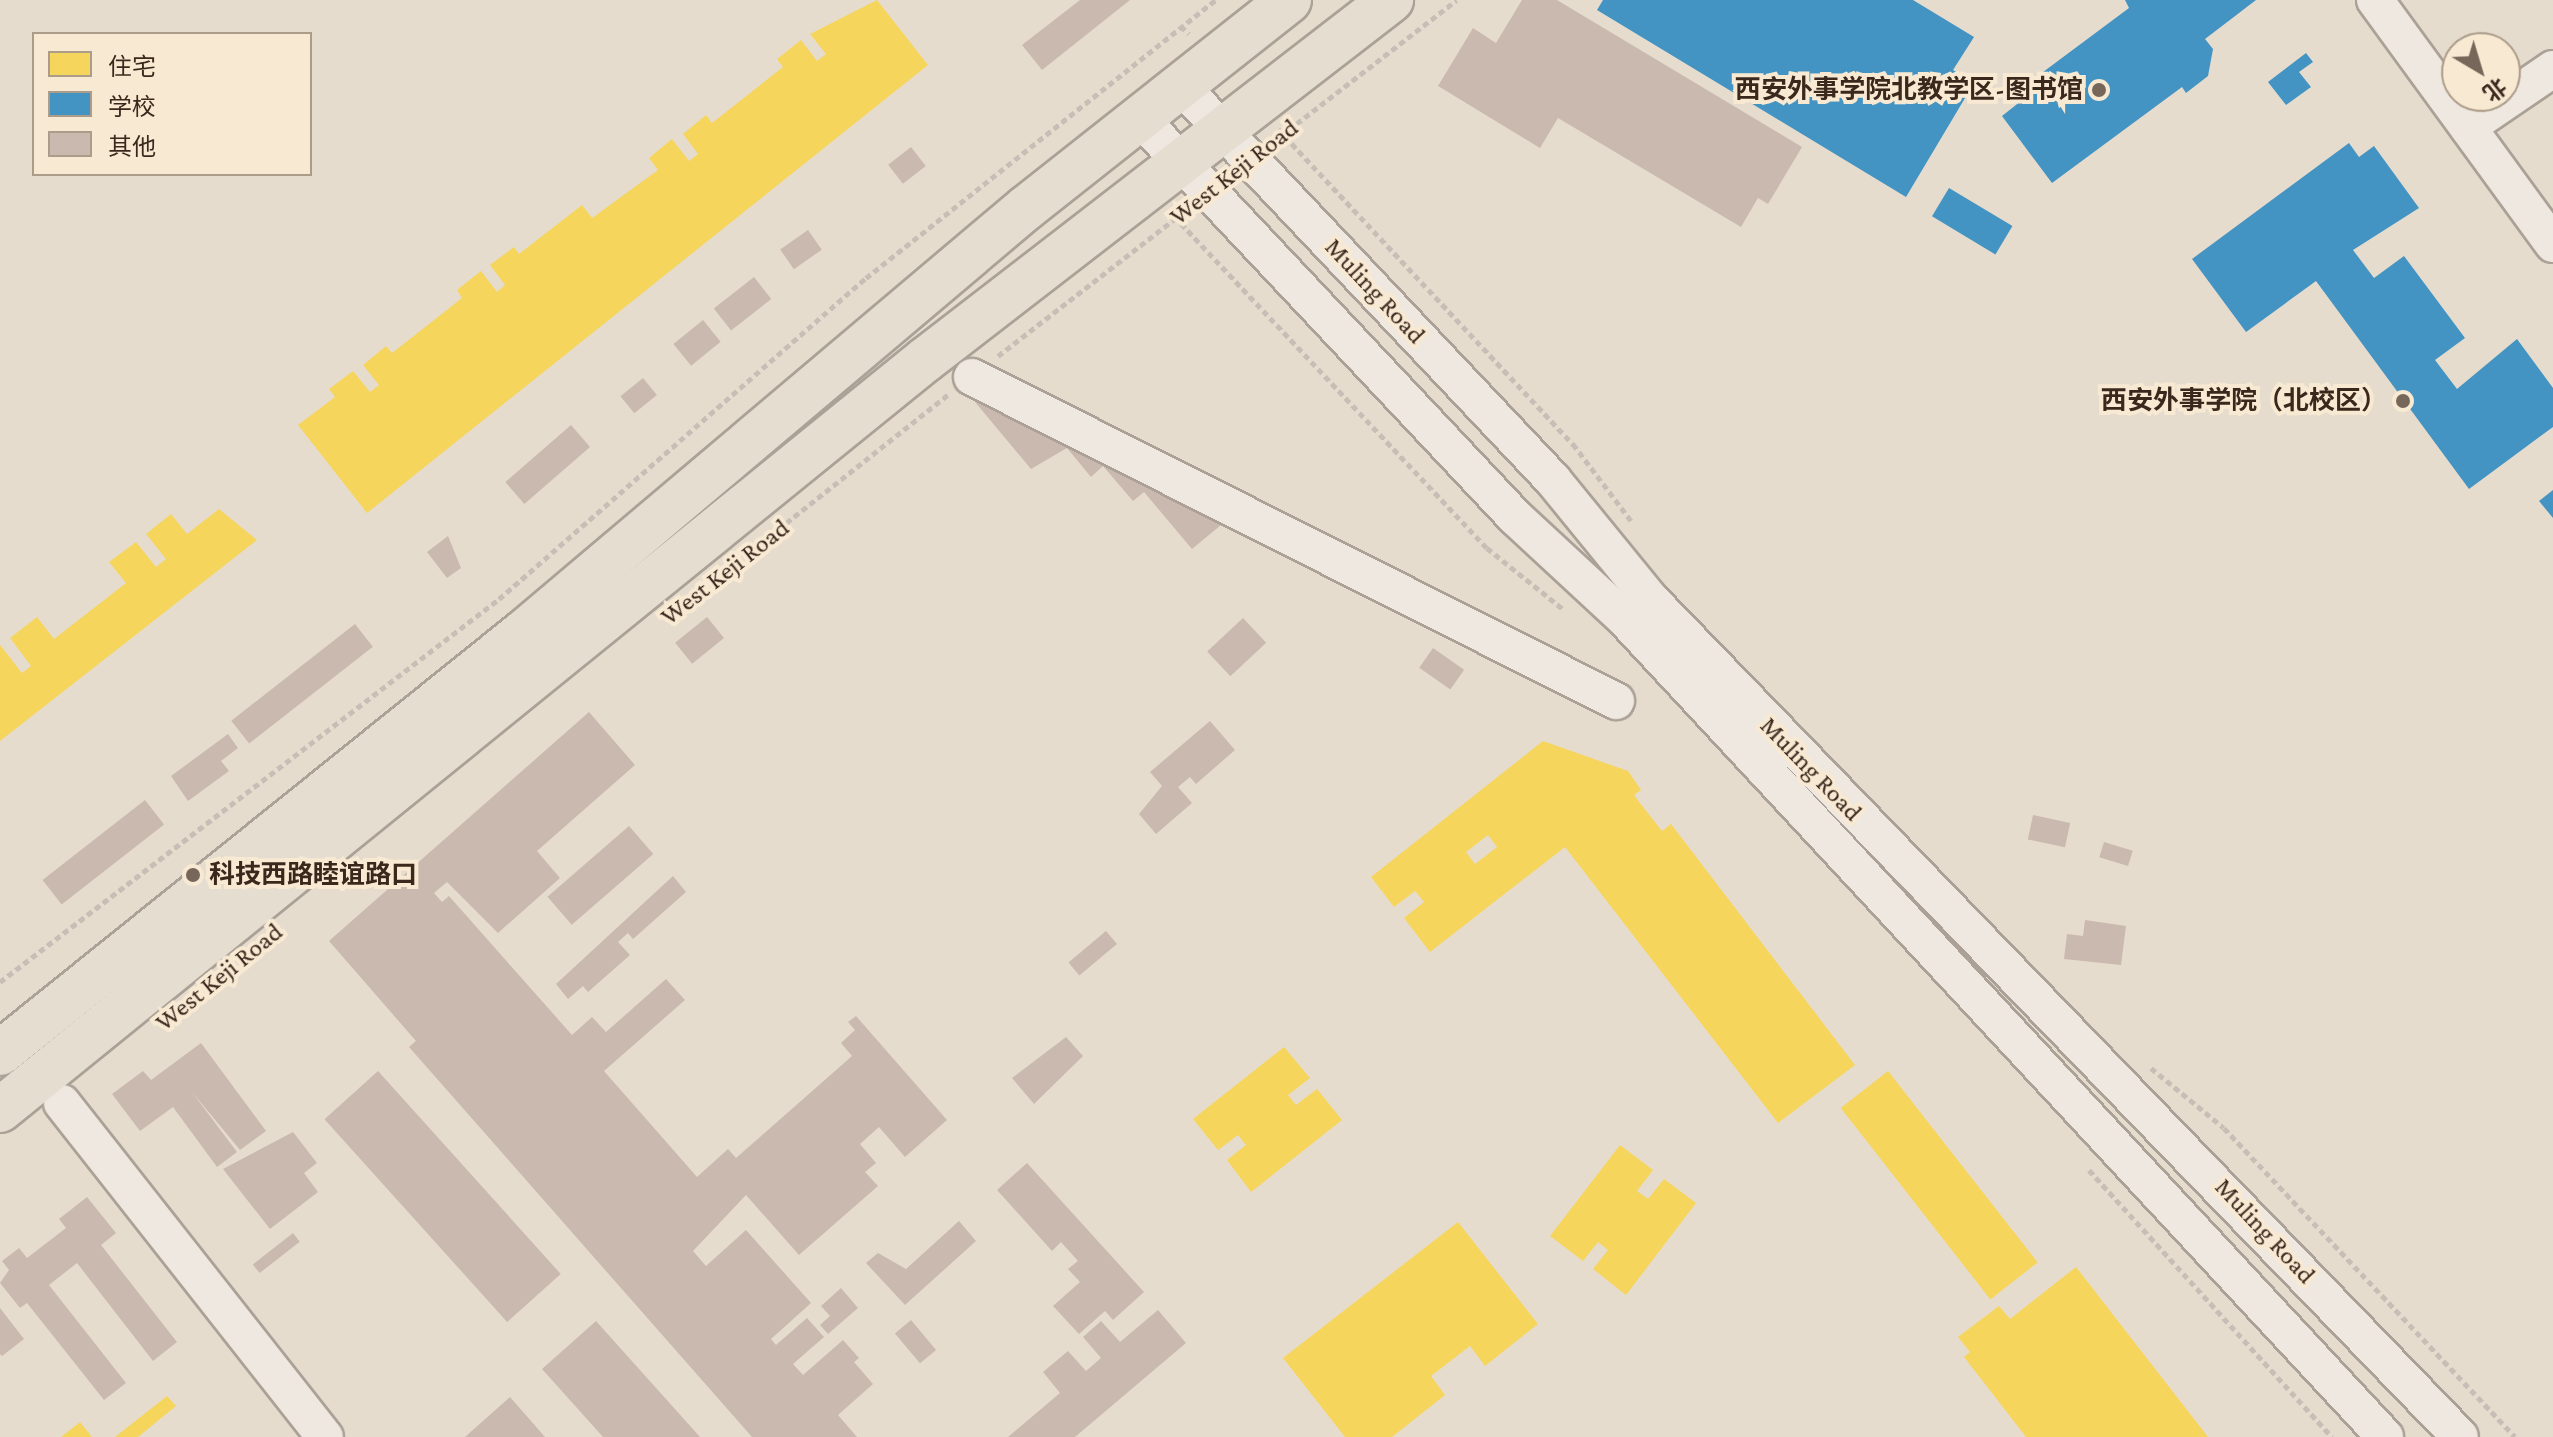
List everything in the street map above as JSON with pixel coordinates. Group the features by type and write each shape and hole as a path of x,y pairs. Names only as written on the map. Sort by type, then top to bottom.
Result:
{"main road":[{"path":"0,1053 524,632 1103,146 1289,0"},
{"name":"West Keji Road","path":"0,1110 1252,131 1391,0"}],"street":[{"path":"2375,0 2553,244"},
{"path":"2468,127 2553,69"},
{"name":"Muling Road","path":"1197,72 1252,131 1553,480 1650,599 2460,1437"},
{"name":"Muling Road","path":"1139,117 1515,517 1624,618 2385,1437"},
{"path":"972,377 1616,701"},
{"path":"62,1103 325,1437"}],"path":[{"path":"0,982 499,600 866,278 1216,0"},
{"name":"West Keji Road","path":"1252,131 1457,0"},
{"path":"1181,26 1197,72"},
{"path":"1070,115 1103,146"},
{"path":"1252,131 1573,444 1642,536"},
{"name":"West Keji Road","path":"735,564 972,377 1161,203 1194,177"},
{"path":"1161,203 1487,548 1573,617"},
{"path":"2145,1063 2224,1128 2515,1437"},
{"path":"2079,1155 2138,1231 2332,1437"}],"building: 住宅":[{"path":"877,0 928,65 367,513 298,425 335,397 329,389 353,371 370,392 379,385 363,365 386,346 392,353 462,298 457,290 481,271 497,292 505,285 490,265 514,247 519,254 582,205 592,218 658,170 649,158 672,139 689,161 698,154 683,134 706,115 712,123 783,67 777,59 801,40 817,61 826,54 810,34"},
{"path":"219,509 257,540 0,741 0,645 22,673 31,666 10,638 37,617 54,639 126,583 109,562 136,542 156,567 166,559 146,534 171,514 187,534"},
{"path":"1543,741 1628,771 1641,790 1634,795 1640,803 1662,831 1671,824 1855,1065 1778,1123 1565,847 1430,952 1404,918 1424,902 1415,891 1394,907 1371,877","holes":["1488,835 1497,847 1475,864 1466,852"]},
{"path":"1284,1047 1310,1078 1288,1095 1296,1105 1317,1089 1342,1120 1251,1192 1227,1160 1246,1145 1238,1135 1218,1150 1193,1119"},
{"path":"1888,1071 2038,1262 1990,1299 1841,1108"},
{"path":"1620,1145 1653,1170 1637,1191 1648,1199 1664,1179 1696,1203 1626,1295 1593,1269 1608,1250 1598,1242 1583,1261 1550,1236"},
{"path":"1458,1222 1538,1324 1485,1366 1470,1346 1431,1376 1445,1395 1392,1437 1345,1437 1283,1358"},
{"path":"2076,1267 2208,1437 2026,1437 1964,1357 1970,1352 1958,1337 1999,1306 2010,1319"},
{"path":"167,1396 176,1406 138,1437 115,1437"},
{"path":"80,1422 92,1437 61,1437"}],"building: 学校":[{"path":"1603,0 1913,0 1974,37 1953,70 1974,83 1906,197 1597,10"},
{"name":"西安外事学院北教学区-图书馆","path":"2125,0 2256,0 2205,39 2213,49 2208,76 2186,93 2182,87 2052,183 2002,116 2021,101 2015,93 2129,8"},
{"path":"2306,53 2313,62 2299,72 2311,87 2286,105 2268,82"},
{"path":"2349,143 2359,157 2374,146 2419,208 2353,250 2374,278 2404,256 2465,338 2435,360 2457,389 2517,339 2553,388 2553,427 2469,489 2316,281 2246,332 2192,259"},
{"path":"1949,188 2012,226 1995,254 1932,216"},
{"path":"2553,490 2553,518 2539,501"}],"building: 其他":[{"path":"1080,0 1130,0 1042,70 1022,45"},
{"path":"1522,0 1557,0 1802,147 1768,204 1758,198 1741,227 1558,118 1540,148 1438,86 1473,28 1496,43"},
{"path":"911,147 926,166 903,184 888,165"},
{"path":"808,230 822,250 794,269 780,250"},
{"path":"754,277 771,299 731,330 714,308"},
{"path":"703,320 721,342 691,366 673,344"},
{"path":"643,378 657,395 634,413 620,396"},
{"path":"989,391 1221,525 1192,549 1144,492 1133,501 1103,466 1091,477 1067,448 1031,469 975,402"},
{"path":"571,425 590,447 524,504 505,482"},
{"path":"448,536 461,568 447,578 427,552"},
{"path":"707,617 724,638 692,664 675,643"},
{"path":"1243,618 1266,643 1230,676 1207,651"},
{"path":"355,624 373,647 249,744 231,721"},
{"path":"1433,648 1464,670 1450,689 1419,668"},
{"path":"589,712 635,765 537,851 560,878 498,933 447,882 434,893 442,902 449,896 572,1035 592,1017 606,1032 666,979 685,1000 604,1071 697,1177 728,1149 736,1158 852,1056 841,1043 855,1030 848,1022 856,1016 947,1120 905,1157 879,1127 860,1144 876,1163 865,1172 878,1186 799,1255 746,1195 693,1251 706,1266 746,1230 811,1303 771,1339 776,1345 807,1318 824,1337 793,1364 803,1375 843,1340 859,1358 854,1362 873,1384 838,1415 857,1437 752,1437 409,1047 416,1041 329,941"},
{"path":"1210,721 1235,750 1196,784 1190,777 1178,787 1192,803 1156,834 1139,814 1162,786 1150,772"},
{"path":"228,734 238,748 221,761 229,771 188,801 171,776"},
{"path":"145,800 164,824 62,904 43,880"},
{"path":"2033,815 2070,823 2065,847 2028,839"},
{"path":"629,826 653,854 572,925 547,897"},
{"path":"2104,842 2133,851 2128,866 2099,857"},
{"path":"673,876 686,892 633,939 628,933 618,942 630,955 588,992 583,986 568,999 556,984"},
{"path":"2085,920 2126,926 2121,965 2064,959 2067,934 2083,936"},
{"path":"1106,931 1117,944 1079,976 1068,962"},
{"path":"1066,1037 1083,1056 1034,1104 1012,1078"},
{"path":"201,1043 266,1131 240,1150 192,1092 237,1152 217,1167 173,1107 140,1131 112,1094 143,1071 151,1080"},
{"path":"378,1071 561,1274 507,1322 324,1119"},
{"path":"293,1132 317,1163 304,1173 318,1192 270,1229 223,1169"},
{"path":"1027,1163 1144,1292 1113,1320 1105,1311 1079,1334 1053,1306 1080,1282 1068,1269 1078,1261 1061,1242 1052,1251 997,1190"},
{"path":"87,1197 116,1233 101,1245 177,1342 153,1361 77,1263 49,1285 126,1383 104,1400 27,1303 20,1308 0,1283 9,1270 2,1261 19,1248 27,1258 66,1228 59,1219"},
{"path":"959,1221 976,1241 905,1305 866,1263 878,1253 906,1269"},
{"path":"293,1233 300,1242 260,1273 253,1264"},
{"path":"841,1288 858,1308 828,1334 820,1325 830,1316 821,1306"},
{"path":"0,1308 24,1339 2,1356 0,1354"},
{"path":"1158,1310 1186,1343 1075,1437 1008,1437 1060,1393 1043,1372 1068,1351 1086,1371 1101,1358 1083,1337 1101,1321 1120,1342"},
{"path":"911,1320 936,1350 920,1363 895,1333"},
{"path":"596,1321 700,1437 603,1437 542,1369"},
{"path":"510,1397 545,1437 465,1437"}],"place":[{"name":"西安外事学院北教学区-图书馆","path":"2099,90"},
{"name":"西安外事学院（北校区）","path":"2403,401"},
{"name":"科技西路睦谊路口","path":"193,875"}]}
